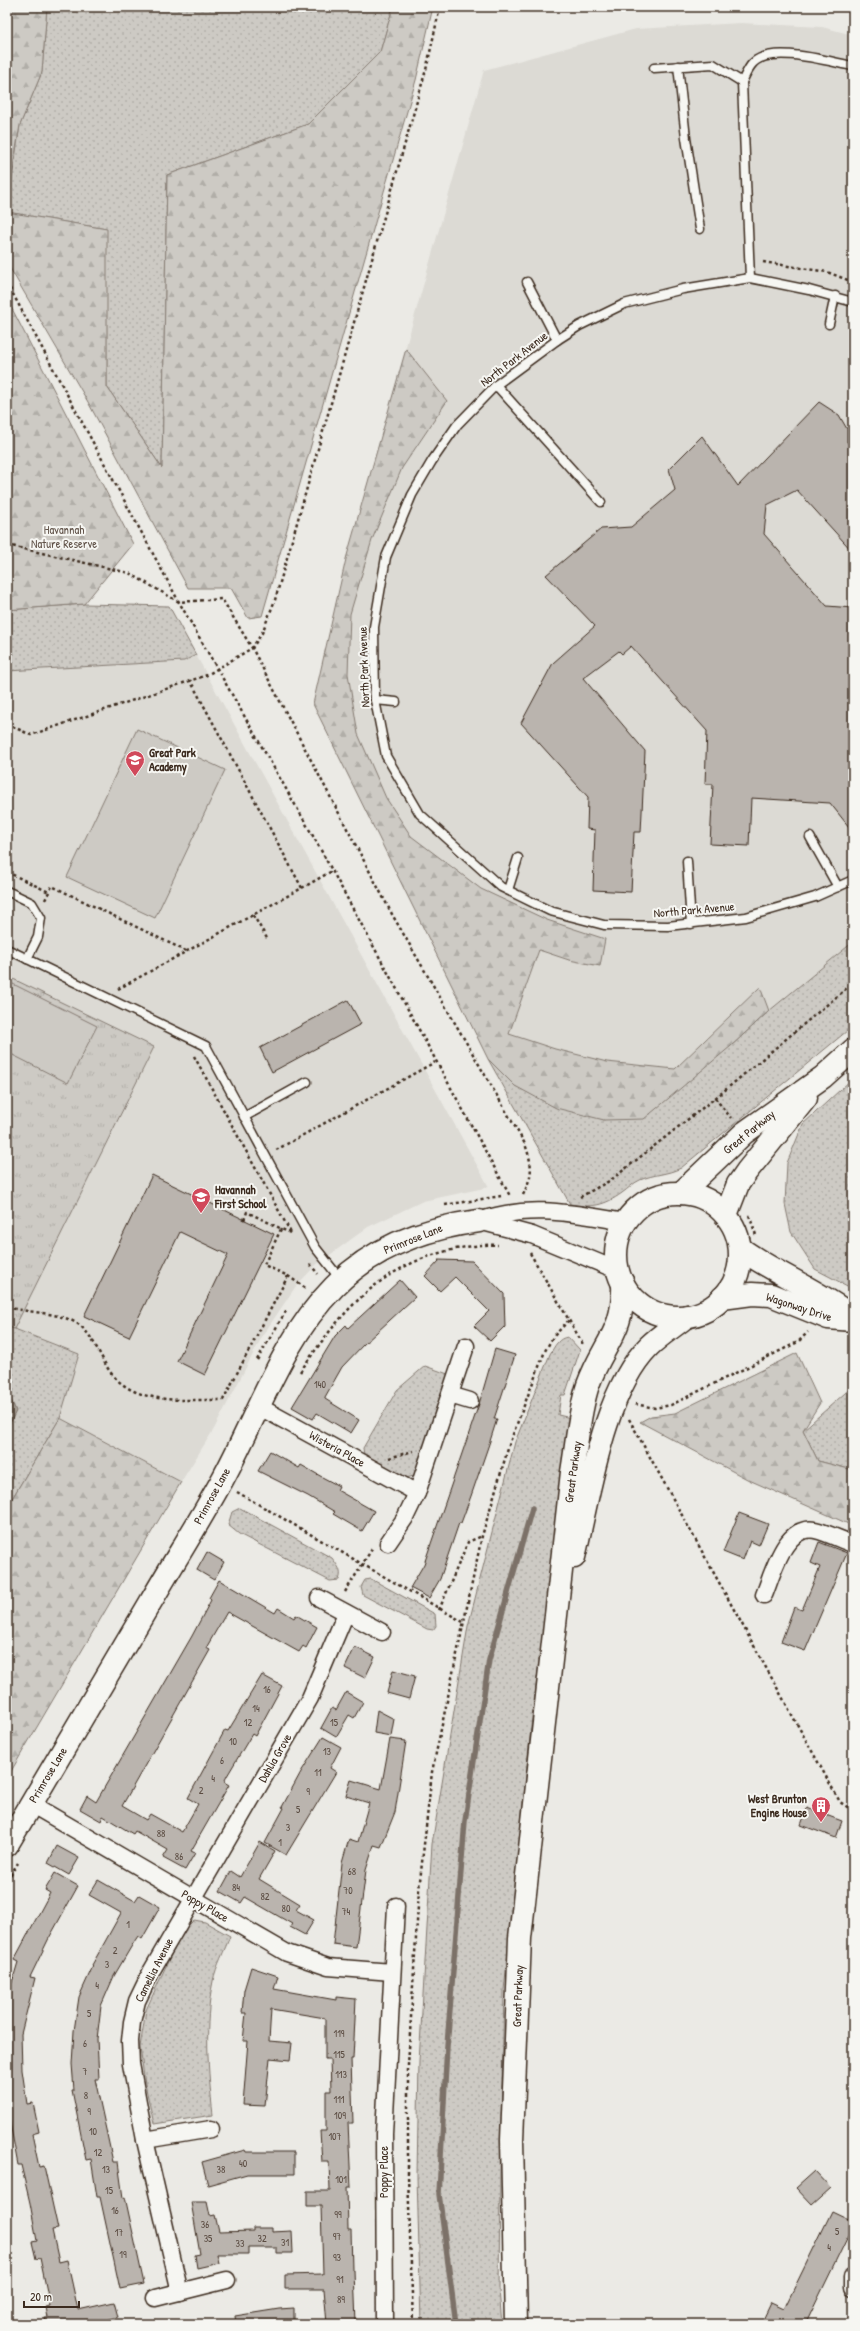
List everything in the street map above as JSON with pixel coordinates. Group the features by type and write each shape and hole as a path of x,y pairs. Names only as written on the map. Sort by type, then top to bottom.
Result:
{"street":[{"name":"Great Parkway","path":"681,1193 744,1133 823,1077 853,1050"},
{"name":"Great Parkway","path":"726,1215 732,1195 746,1171 823,1077"},
{"name":"Great Parkway","path":"516,2324 512,2140 520,1946 549,1669 572,1472 583,1405 595,1368 620,1322 624,1301 617,1246 626,1222 639,1208 655,1197 681,1193 706,1199 726,1215 733,1226 749,1244 730,1288 722,1298 700,1313 687,1316 674,1316 650,1310 634,1298 621,1277"},
{"name":"Primrose Lane","path":"7,1845 221,1483 258,1406 287,1352 332,1290 390,1246 444,1226 479,1221 499,1214 522,1210 554,1211 626,1222"},
{"name":"Primrose Lane","path":"479,1221 532,1235 621,1277"},
{"name":"Wagonway Drive","path":"749,1244 755,1259 833,1302 853,1317"},
{"name":"Wagonway Drive","path":"722,1298 752,1294 771,1296 828,1318 853,1320"},
{"name":"Great Parkway","path":"549,1669 593,1475 607,1425 617,1398 631,1370 649,1346 687,1316"},
{"path":"388,1543 405,1518 417,1493 466,1346"},
{"path":"450,1395 470,1401"},
{"name":"Wisteria Place","path":"258,1406 417,1493"},
{"path":"764,1595 787,1541 797,1533 815,1530 853,1544"},
{"path":"319,1598 382,1632"},
{"name":"Dahlia Grove","path":"193,1899 310,1698 342,1610"},
{"name":"Poppy Place","path":"31,1804 287,1953 328,1967 392,1972"},
{"name":"Camellia Avenue","path":"180,2292 145,2140 131,2064 130,2041 132,2022 137,2001 152,1970 193,1899"},
{"name":"Poppy Place","path":"385,2324 384,2134 396,1906"},
{"path":"145,2140 211,2129"},
{"path":"853,2277 853,2288"},
{"path":"155,2298 227,2280"}],"lane":[{"path":"750,278 742,82 753,63 765,56 796,55 853,66"},
{"path":"654,68 713,64 742,82"},
{"path":"678,66 686,138 700,229"},
{"name":"North Park Avenue","path":"853,302 835,296 750,278 683,289 624,304 579,326 557,340 496,385 457,425 432,461 412,495 386,557 374,627 375,700 386,756 420,814 501,887 550,911 604,924 668,926 746,917 815,897 853,880"},
{"path":"527,282 557,340"},
{"path":"829,324 835,296"},
{"path":"496,385 601,502"},
{"path":"375,700 396,702"},
{"path":"810,837 838,886"},
{"path":"508,890 518,858"},
{"path":"687,861 691,924"},
{"path":"7,891 32,903 39,913 41,926 38,937 27,959"},
{"path":"7,949 206,1046 315,1247 332,1290"},
{"path":"244,1117 308,1082"}],"path":[{"path":"7,724 31,735 190,680 217,668 252,648 262,633 275,600 427,66 440,7"},
{"path":"750,261 786,264 827,272 853,282"},
{"path":"7,283 179,602 332,871 435,1062 510,1196"},
{"path":"7,545 129,573 179,602 222,599 252,648 393,916 525,1144 532,1164 530,1179 522,1197 530,1198"},
{"path":"190,680 302,888"},
{"path":"109,999 112,992 332,871"},
{"path":"7,872 49,892"},
{"path":"39,913 52,886 186,952"},
{"path":"253,915 268,940"},
{"path":"572,1198 594,1191 611,1180 724,1091 853,983"},
{"path":"188,1053 195,1057 294,1239"},
{"path":"265,1156 435,1062"},
{"path":"748,1208 749,1244"},
{"path":"244,1220 248,1212 290,1233"},
{"path":"281,1228 264,1265 288,1276 332,1290"},
{"name":"Primrose Lane","path":"299,1373 340,1319 378,1281 396,1270 437,1254 465,1247 504,1245"},
{"path":"528,1249 585,1349"},
{"path":"309,1263 332,1290"},
{"path":"7,1307 54,1316 77,1324 85,1331 112,1375 135,1391 162,1400 223,1400 288,1276"},
{"path":"413,2324 408,2175 408,2064 419,1890 432,1772 482,1536 510,1442 537,1370 553,1337 569,1320"},
{"path":"634,1404 655,1408 671,1405 798,1342 811,1329"},
{"path":"629,1418 840,1802 853,1812"},
{"path":"364,1464 433,1446"},
{"name":"Primrose Lane","path":"240,1485 236,1491 363,1563"},
{"path":"439,1610 468,1542 482,1536"},
{"path":"342,1610 363,1563 380,1538 388,1543"},
{"path":"363,1563 439,1610 463,1622"}],"shaded area":[{"path":"741,23 822,27 853,35 853,942 769,1011 731,1046 644,1119 488,1059 313,704 346,559 484,70 636,29"},
{"path":"196,655 489,1187 423,1201 368,1227 316,1265 296,1286 263,1335 214,1429 181,1482 60,1418 79,1354 7,1326 7,671 184,661"},
{"path":"7,1391 16,1411 7,1430"}],"green space":[{"path":"7,7 47,7 42,72 20,125 7,203"},
{"path":"47,7 393,7 380,52 308,124 167,175 162,468 107,387 106,229 7,212 20,125 42,72"},
{"path":"393,7 433,7 416,80 262,616 248,618 231,588 188,588 88,402 7,263 7,212 107,229 107,387 162,468 167,175 308,124 380,52"},
{"name":"Havannah Nature Reserve","path":"7,299 133,544 84,604 7,610"},
{"path":"406,349 447,401 402,468 372,540 350,614 348,674 358,734 386,798 411,836 481,889 547,920 605,939 600,966 569,960 539,950 509,1034 555,1049 607,1062 675,1069 760,987 769,1011 731,1046 644,1119 604,1120 556,1108 515,1086 488,1059 313,704 346,559"},
{"path":"84,604 169,606 196,655 184,661 7,671 7,610"},
{"path":"137,729 225,770 155,918 67,877"},
{"path":"853,942 853,1026 681,1168 640,1180 609,1201 597,1205 584,1206 570,1204 488,1059 515,1086 604,1120 731,1046 769,1011"},
{"path":"7,976 154,1047 14,1329 7,1326"},
{"path":"7,981 97,1026 68,1083 7,1052"},
{"path":"853,1078 853,1289 815,1269 791,1232 785,1204 787,1163 803,1124"},
{"path":"7,1326 79,1354 60,1418 7,1507"},
{"path":"568,1337 580,1350 565,1395 561,1395 558,1415 571,1418 532,1717 504,1990 499,2290 502,2324 421,2324 417,2176 419,2062 432,1844 468,1626 515,1442 550,1354 559,1341"},
{"path":"797,1353 820,1403 803,1430 818,1461 853,1470 853,1526 749,1480 640,1422 651,1416 675,1413"},
{"path":"425,1366 448,1374 417,1475 406,1478 364,1455 363,1448 397,1390"},
{"path":"853,1386 853,1470 818,1461 803,1430"},
{"path":"60,1418 181,1482 7,1778 7,1507"},
{"path":"240,1508 332,1558 340,1571 339,1580 330,1581 239,1534 228,1525 232,1512"},
{"path":"371,1579 435,1614 436,1626 433,1630 427,1629 363,1595 361,1587 365,1580"},
{"path":"194,1920 205,1922 230,1936 214,1975 208,2014 208,2065 213,2115 154,2124 145,2084 140,2047 146,2010 181,1933"}],"building":[{"path":"819,402 839,415 847,429 847,442 853,448 853,552 797,490 767,505 764,534 827,606 853,608 853,832 830,803 751,798 749,846 710,844 713,784 705,784 707,731 631,646 622,654 619,651 583,678 645,751 641,832 634,832 631,892 593,890 595,830 587,829 588,797 521,723 553,663 595,626 546,575 601,529 631,527 675,490 669,469 702,436 738,486"},
{"path":"348,1000 361,1024 272,1072 260,1048"},
{"path":"152,1175 274,1234 205,1375 177,1361 228,1255 180,1232 129,1337 84,1316"},
{"path":"438,1260 472,1261 504,1294 505,1328 504,1327 490,1341 474,1326 489,1311 455,1277 440,1291 425,1276 439,1261"},
{"path":"400,1280 415,1297 364,1344 342,1367 325,1397 325,1399 359,1420 351,1433 317,1413 313,1419 292,1407 335,1336 346,1325 348,1328"},
{"path":"495,1349 515,1355 494,1419 497,1419 471,1496 461,1523 459,1523 440,1579 429,1598 410,1588 424,1564 479,1404"},
{"path":"270,1451 299,1468 301,1465 339,1486 337,1490 374,1511 362,1531 333,1514 335,1512 308,1496 258,1471"},
{"path":"739,1513 768,1524 759,1545 750,1541 743,1560 723,1552"},
{"path":"819,1542 847,1553 805,1651 781,1642 794,1607 802,1610 820,1567 811,1563"},
{"path":"207,1552 224,1562 214,1580 197,1570"},
{"path":"219,1580 275,1613 278,1608 294,1618 296,1615 317,1627 306,1648 303,1646 299,1652 227,1612 206,1648 210,1650 122,1806 146,1820 150,1814 182,1832 198,1804 188,1798 225,1730 228,1731 262,1675 282,1686 255,1736 252,1734 227,1776 224,1782 229,1785 191,1851 195,1853 185,1870 163,1858 168,1850 135,1831 133,1834 103,1816 101,1821 80,1809 87,1796 96,1802 192,1636 211,1600 209,1598"},
{"path":"355,1647 375,1657 365,1678 345,1668"},
{"path":"393,1670 415,1676 409,1699 387,1693"},
{"path":"346,1692 363,1702 354,1718 349,1715 336,1737 321,1728 332,1708 336,1710"},
{"path":"377,1710 394,1719 391,1736 374,1733"},
{"path":"323,1737 341,1747 330,1768 336,1772 286,1855 265,1843 301,1772"},
{"path":"390,1739 406,1741 395,1812 381,1847 374,1845 366,1870 356,1947 333,1944 342,1863 349,1839 358,1842 369,1803 346,1796 351,1780 381,1789"},
{"name":"West Brunton Engine House","path":"807,1808 842,1821 836,1838 801,1825"},
{"path":"260,1842 275,1851 259,1879 300,1904 296,1910 314,1920 305,1935 290,1927 292,1924 245,1897 241,1903 220,1891 231,1871 240,1877"},
{"path":"57,1846 79,1858 69,1875 48,1863"},
{"path":"55,1873 78,1886 48,1940 30,1977 35,1978 21,2034 22,2070 27,2104 33,2103 39,2132 32,2134 39,2167 44,2166 58,2229 52,2230 59,2262 67,2260 78,2310 114,2302 118,2317 91,2324 46,2324 45,2318 48,2318 46,2307 50,2306 40,2258 36,2259 32,2242 37,2241 30,2203 21,2165 18,2165 7,2107 7,1999 18,1962 14,1960 50,1893 45,1890"},
{"path":"98,1880 135,1901 139,1895 160,1907 142,1939 138,1936 114,1976 101,2006 97,2039 99,2079 95,2079 113,2162 118,2162 123,2198 125,2197 144,2284 120,2289 100,2197 97,2197 91,2159 86,2160 72,2090 74,2090 72,2064 74,2031 79,1997 93,1966 92,1965 121,1913 89,1895"},
{"path":"251,1967 278,1976 274,1989 336,2000 336,1997 356,1999 353,2059 351,2059 353,2123 348,2123 351,2187 347,2187 348,2230 351,2230 356,2324 327,2324 324,2289 285,2289 285,2275 323,2274 321,2206 307,2206 307,2191 330,2191 329,2162 322,2162 320,2131 326,2131 326,2091 331,2091 330,2059 325,2059 325,2018 271,2009 269,2041 292,2043 290,2060 270,2058 265,2106 243,2105 248,2041 243,2041 246,2013 242,2013 244,1990"},
{"path":"245,2150 246,2152 294,2152 294,2174 247,2174 208,2185 202,2162"},
{"path":"815,2171 831,2188 812,2205 796,2188"},
{"path":"191,2202 207,2202 210,2216 215,2215 219,2232 253,2231 253,2228 272,2228 272,2232 292,2231 293,2253 277,2253 277,2248 248,2248 248,2254 217,2254 219,2263 197,2268 195,2255 200,2254"},
{"path":"832,2211 853,2221 853,2226 807,2321 814,2324 761,2324 771,2303 784,2309"},
{"path":"294,2308 294,2324 236,2324 235,2316"}],"waterway":[{"path":"456,2324 439,2194 447,2046 465,1821 489,1660 532,1508"}],"place":[{"name":"Great Park Academy","path":"135,777"},
{"name":"Havannah First School","path":"201,1214"},
{"name":"West Brunton Engine House","path":"821,1823"}]}
